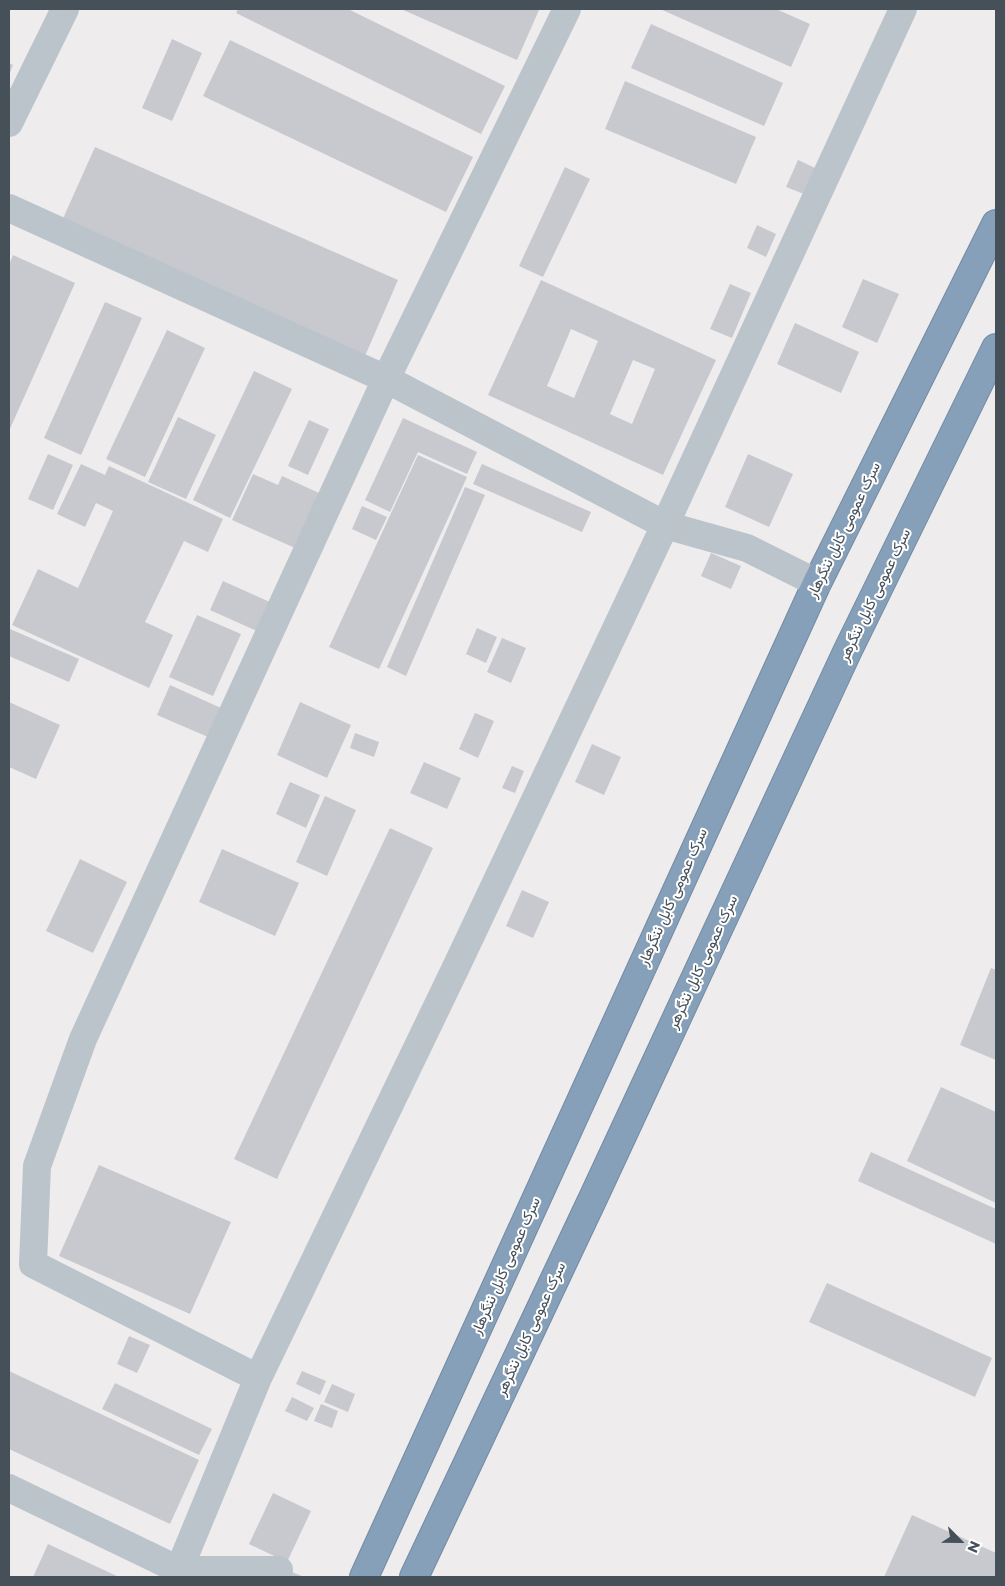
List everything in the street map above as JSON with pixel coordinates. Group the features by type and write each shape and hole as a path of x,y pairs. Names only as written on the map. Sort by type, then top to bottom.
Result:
{"highway":[{"name":"سرک عمومی کابل ننگرهار","path":"364,1577 816,583 996,224"},
{"name":"سرک عمومی کابل ننگرهر","path":"414,1577 598,1187 846,652 996,348"}],"street":[{"path":"9,123 66,9"},
{"path":"258,1378 33,1264 38,1166 83,1038 386,379 567,9"},
{"path":"177,1574 258,1378 453,974 665,525 903,9"},
{"path":"9,208 386,379 665,525 747,548 816,583"},
{"path":"9,1488 177,1574 279,1570"}],"building":[{"path":"238,9 348,9 505,86 481,134 236,13"},
{"path":"401,9 535,9 539,10 517,60"},
{"path":"660,9 776,9 810,24 791,67"},
{"path":"651,24 783,83 764,126 631,68"},
{"path":"172,39 202,53 172,121 142,108"},
{"path":"230,40 473,157 446,212 203,96"},
{"path":"9,63 13,65 9,75"},
{"path":"625,81 756,137 736,184 605,129"},
{"path":"95,147 398,280 365,356 61,223"},
{"path":"798,160 815,168 804,194 786,187"},
{"path":"565,167 590,179 543,277 519,266"},
{"path":"757,225 776,234 766,257 747,248"},
{"path":"13,255 75,283 9,431 9,265"},
{"path":"863,279 899,294 877,343 842,327"},
{"path":"541,280 716,360 663,475 488,395","holes":["571,329 598,341 574,398 547,386","633,360 655,369 632,424 610,414"]},
{"path":"730,284 751,293 732,338 710,329"},
{"path":"105,302 142,318 81,455 44,438"},
{"path":"795,323 859,352 841,393 777,364"},
{"path":"167,330 205,348 145,477 106,459"},
{"path":"254,371 292,389 230,518 193,500"},
{"path":"178,417 216,435 186,499 148,482"},
{"path":"403,418 477,452 467,474 418,452 390,512 365,500"},
{"path":"309,420 329,429 308,475 288,466"},
{"path":"48,454 73,465 53,510 28,499"},
{"path":"748,454 793,474 769,527 725,507"},
{"path":"418,455 467,477 379,669 329,647"},
{"path":"81,464 105,475 109,466 223,519 208,552 184,541 145,622 173,635 149,688 12,625 38,569 78,588 113,511 96,503 85,527 57,514"},
{"path":"482,464 591,512 582,532 473,484"},
{"path":"253,474 278,485 282,476 319,493 295,548 232,520"},
{"path":"465,487 485,495 406,676 387,667"},
{"path":"362,506 387,517 376,540 352,529"},
{"path":"711,553 741,566 731,589 701,576"},
{"path":"223,581 272,603 259,632 210,610"},
{"path":"197,615 241,634 213,696 169,677"},
{"path":"477,628 497,637 486,663 466,654"},
{"path":"10,629 79,659 69,682 9,656"},
{"path":"502,638 526,648 511,683 487,672"},
{"path":"170,685 221,708 208,737 157,715"},
{"path":"9,702 60,725 36,779 9,767"},
{"path":"300,702 351,725 327,778 277,755"},
{"path":"475,713 494,721 478,758 459,749"},
{"path":"355,733 379,742 374,757 350,748"},
{"path":"592,744 621,757 604,795 575,782"},
{"path":"424,762 461,778 447,809 410,793"},
{"path":"512,766 524,771 515,793 502,788"},
{"path":"290,782 320,795 306,828 276,814"},
{"path":"325,796 356,810 327,876 296,862"},
{"path":"390,828 433,848 277,1179 234,1159"},
{"path":"222,849 299,883 275,936 199,902"},
{"path":"80,859 127,882 93,953 46,931"},
{"path":"522,890 549,902 533,938 506,926"},
{"path":"991,968 996,970 996,1060 960,1045"},
{"path":"941,1087 996,1112 996,1203 907,1161"},
{"path":"871,1152 996,1209 996,1244 858,1181"},
{"path":"99,1165 231,1222 190,1314 59,1256"},
{"path":"827,1283 992,1358 975,1397 809,1322"},
{"path":"129,1336 150,1345 137,1373 117,1364"},
{"path":"9,1371 199,1460 170,1524 9,1449"},
{"path":"302,1371 326,1381 320,1395 296,1384"},
{"path":"115,1383 212,1429 199,1455 102,1409"},
{"path":"332,1384 355,1394 348,1412 324,1402"},
{"path":"292,1397 314,1408 307,1421 285,1411"},
{"path":"321,1404 338,1411 332,1428 314,1421"},
{"path":"273,1493 311,1511 287,1562 249,1544"},
{"path":"912,1515 996,1553 996,1577 884,1577"},
{"path":"48,1544 119,1577 33,1577"},
{"path":"287,1570 304,1577 283,1577"}]}
